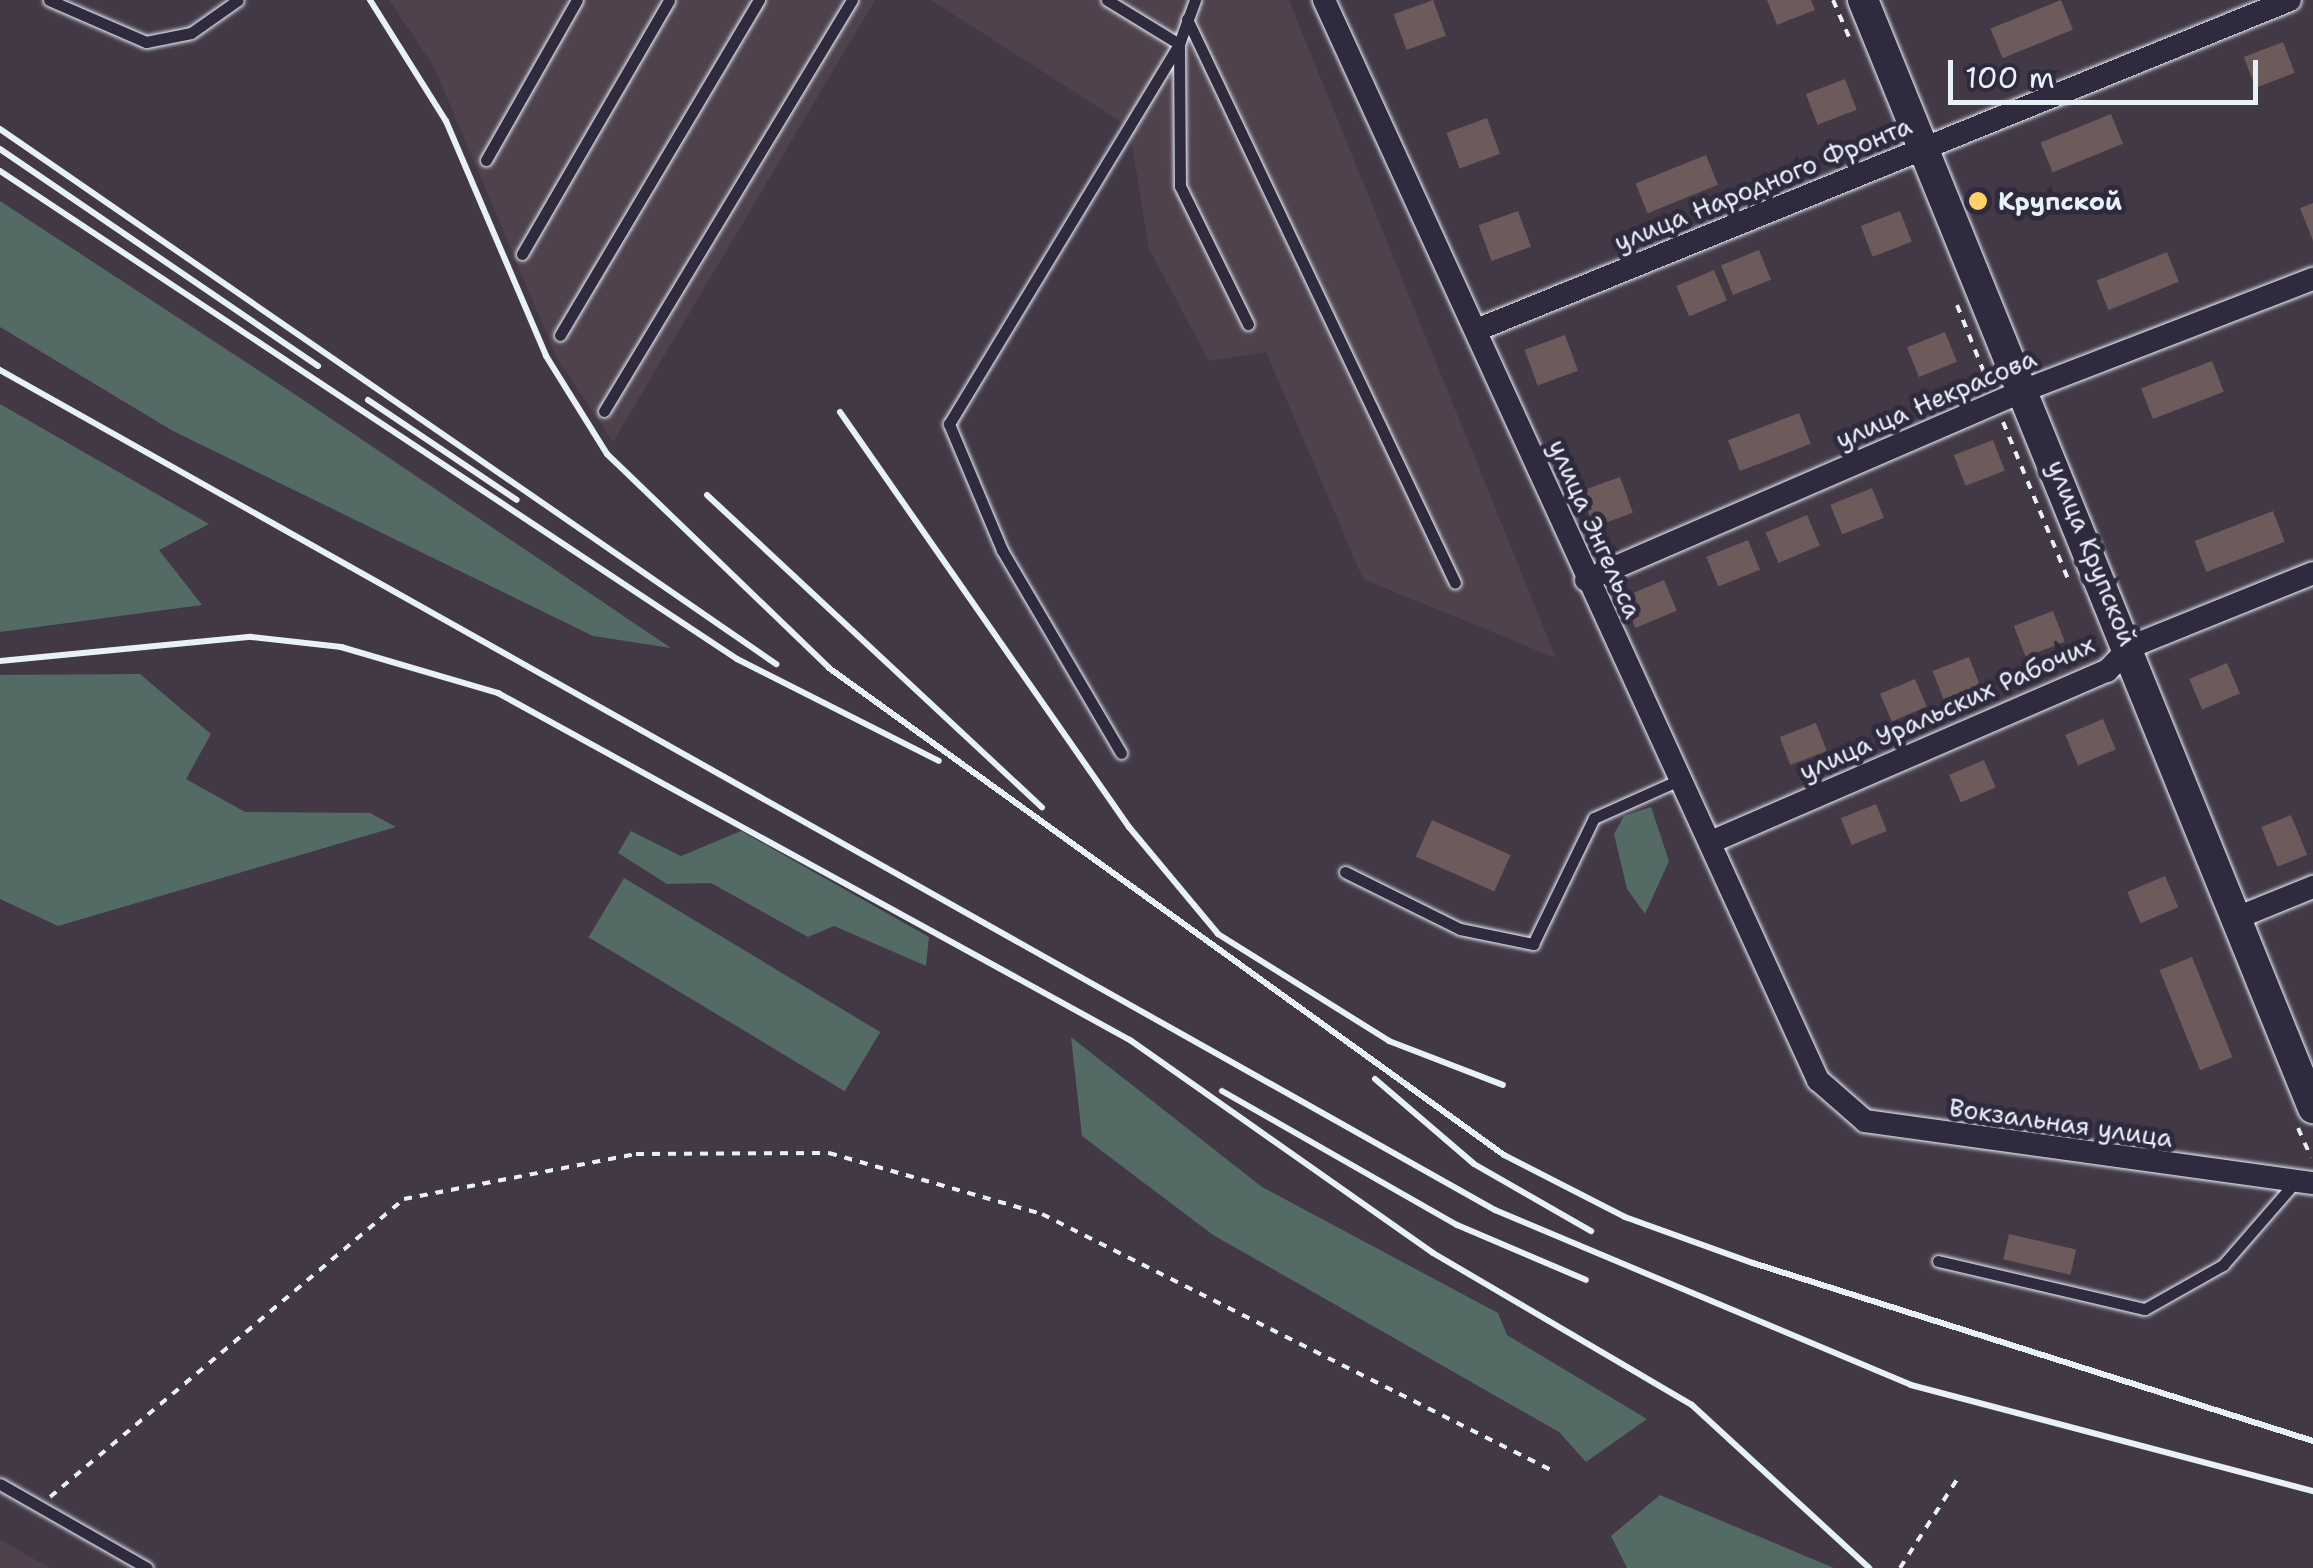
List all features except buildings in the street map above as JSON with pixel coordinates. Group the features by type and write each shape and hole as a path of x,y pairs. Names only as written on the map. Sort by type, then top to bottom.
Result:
{"main road":[{"name":"улица Крупской","path":"1864,0 2130,647 2313,1108"}],"street":[{"name":"улица Энгельса","path":"1324,0 1479,329 1586,580 1818,1080"},
{"name":"улица Народного Фронта","path":"1479,329 2290,0"},
{"name":"улица Некрасова","path":"1586,580 2025,390 2313,279"},
{"name":"улица Уральских Рабочих","path":"1710,842 2107,671 2130,647 2313,574"},
{"path":"2239,917 2313,888"},
{"name":"Вокзальная улица","path":"1818,1080 1864,1121 2304,1182"}],"lane":[{"path":"50,0 146,42 191,33 238,0"},
{"path":"486,160 577,0"},
{"path":"522,254 669,0"},
{"path":"560,335 759,0"},
{"path":"604,412 852,0"},
{"path":"1106,0 1179,44"},
{"path":"1121,753 1002,550 949,424 1179,44 1195,0"},
{"path":"1187,20 1455,583"},
{"path":"1179,44 1180,186 1248,324"},
{"path":"1345,872 1460,929 1533,944 1594,818 1681,780"},
{"path":"1938,1260 2145,1309 2223,1265 2304,1182"},
{"path":"0,1484 147,1568"}],"path":[{"path":"38,1506 404,1199 636,1154 830,1152 1042,1214 1555,1472"},
{"path":"1900,1568 1960,1475"}],"shaded area":[{"path":"389,0 875,0 613,442 557,358 434,67"},
{"path":"931,0 1289,0 1556,658 1363,579 1266,352 1209,361 1149,249 1129,127"},
{"path":"0,1540 4,1542 50,1568 0,1568"}],"green space":[{"path":"0,201 671,648 593,636 173,431 0,327"},
{"path":"0,404 209,524 159,550 202,605 0,632"},
{"path":"140,674 211,734 186,779 245,812 370,813 396,827 58,926 0,899 0,675"},
{"path":"1651,807 1669,861 1645,914 1627,889 1614,834 1624,816"},
{"path":"631,831 681,856 741,831 929,937 926,966 834,926 808,937 711,883 667,884 618,853"},
{"path":"624,878 880,1032 845,1091 588,937"},
{"path":"1071,1037 1262,1187 1498,1313 1507,1335 1647,1419 1586,1462 1559,1432 1213,1235 1082,1136"},
{"path":"1660,1495 1834,1568 1627,1568 1611,1536"}],"railway":[{"path":"370,0 446,121 546,356 607,454 829,668 1504,1155 1625,1217 1753,1263 2313,1441"},
{"path":"0,129 776,664"},
{"path":"0,149 318,366"},
{"path":"0,171 737,659 939,761"},
{"path":"0,370 1495,1210 1911,1385 2313,1491"},
{"path":"368,400 517,500"},
{"path":"840,412 1129,827 1218,934 1389,1041 1503,1085"},
{"path":"707,495 1042,807"},
{"path":"0,661 251,637 341,647 498,693 1130,1040 1433,1253 1692,1405 1869,1568"},
{"path":"1375,1079 1474,1164 1591,1231"},
{"path":"1222,1091 1457,1225 1586,1280"}],"place":[{"name":"Крупской","path":"1978,201"}]}
